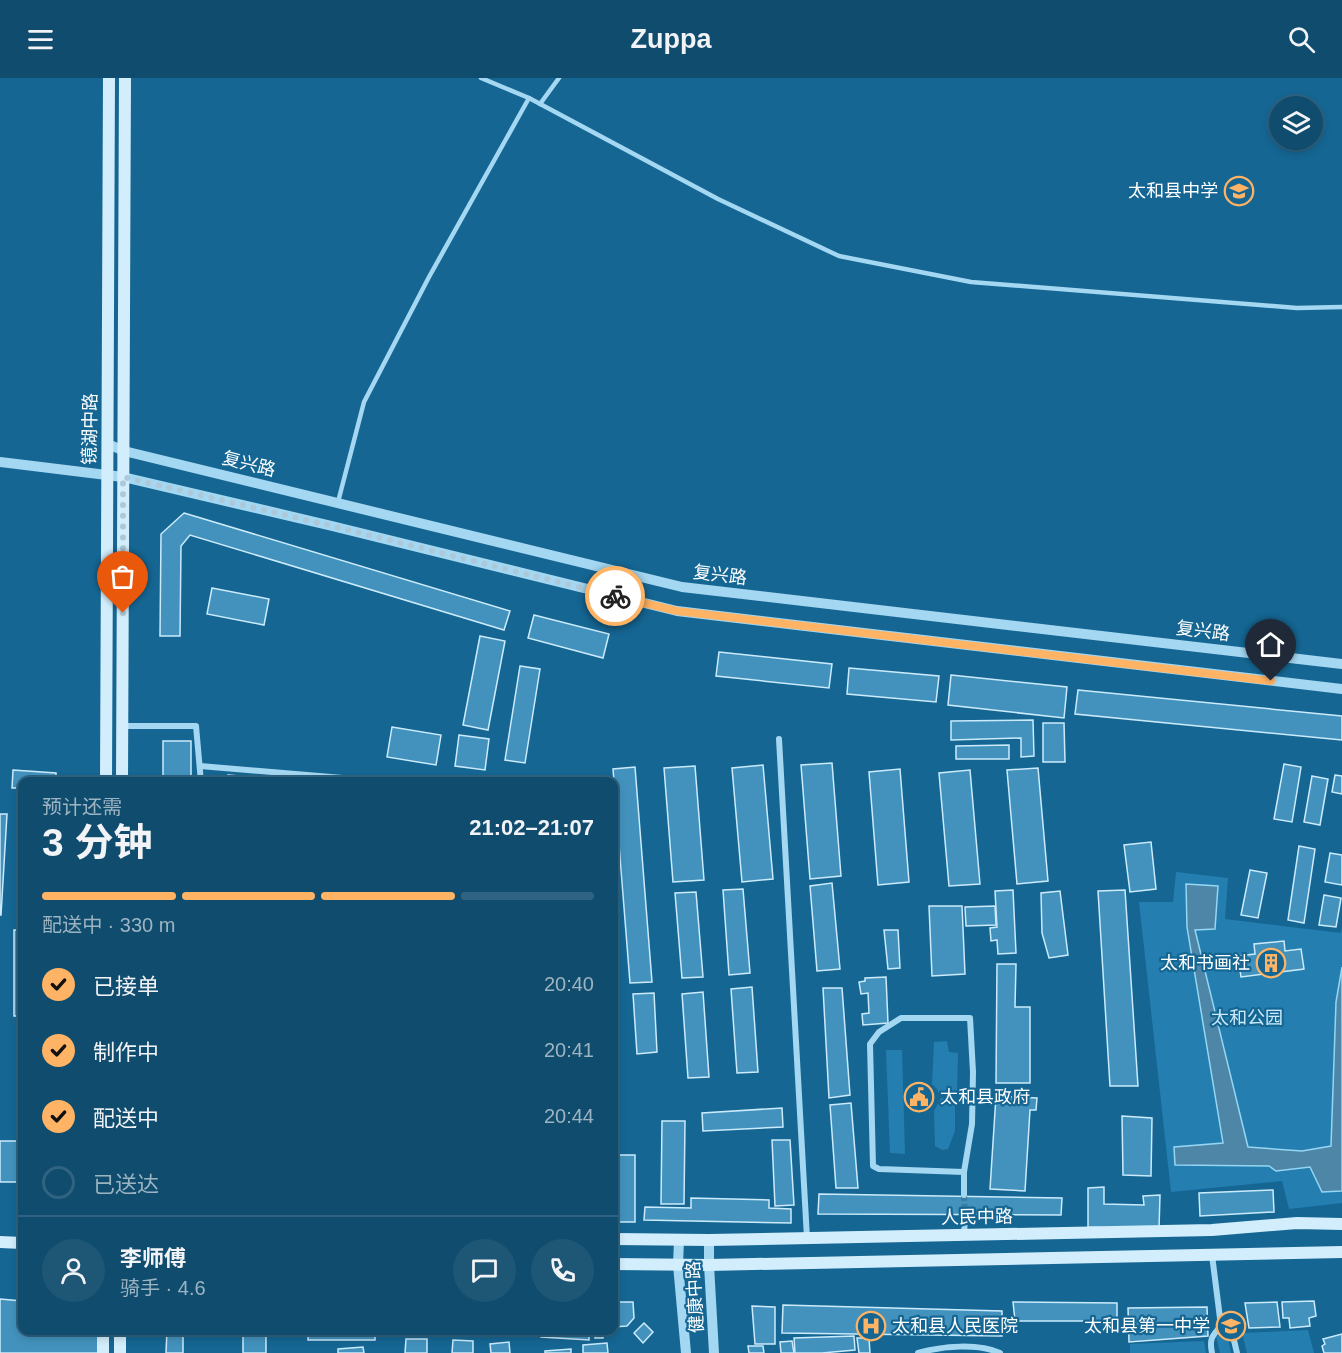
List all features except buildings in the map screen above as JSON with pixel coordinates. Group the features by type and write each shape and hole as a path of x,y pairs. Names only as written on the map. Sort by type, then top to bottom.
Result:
{"main road":[{"name":"镜湖中路","path":"106,777 109,78"},
{"name":"镜湖中路","path":"122,777 125,78"},
{"name":"人民中路","path":"618,1239 709,1240 1212,1230 1297,1223 1342,1224"},
{"path":"0,1242 18,1243"},
{"path":"618,1263 709,1265 1342,1252"},
{"path":"103,1335 103,1353"},
{"path":"120,1335 120,1353"}],"street":[{"name":"复兴路","path":"108,444 124,451 682,587 1342,664"},
{"path":"0,462 123,477 677,611 1342,689"},
{"path":"122,726 196,726 201,777"},
{"path":"779,739 807,1238"},
{"path":"200,766 331,777"},
{"path":"964,1172 879,1169 873,1166 870,1044 879,1032 901,1018 970,1018 973,1072 972,1124 964,1172 964,1195"},
{"path":"964,1235 965,1217"},
{"name":"健康中路","path":"679,1240 678,1265 686,1353"},
{"name":"健康中路","path":"709,1240 714,1353"},
{"path":"1212,1255 1221,1326 1233,1336 1237,1353"},
{"path":"1212,1353 1210,1344 1212,1337 1221,1326"},
{"path":"918,1353 952,1347 987,1348 1000,1353"}],"lane":[{"path":"481,78 540,104 718,199 838,256 971,282 1297,308 1342,307"},
{"path":"540,104 559,78"},
{"path":"338,502 364,402 429,277 529,99"}],"green space":[{"name":"太和公园","path":"1176,872 1228,878 1225,919 1341,933 1342,927 1342,1203 1289,1209 1282,1181 1171,1192 1139,902 1173,902"},
{"path":"947,1041 949,1052 958,1053 957,1092 939,1094 932,1084 934,1042"},
{"path":"886,1050 902,1050 905,1154 890,1153"},
{"path":"919,1085 928,1088 931,1097 928,1106 919,1109 910,1106 907,1097 910,1088"},
{"path":"941,1098 955,1099 955,1131 948,1149 942,1150 935,1146 934,1111"},
{"path":"1308,1330 1314,1353 1247,1353 1242,1333"},
{"path":"1227,1334 1231,1353 1220,1353 1216,1336"},
{"path":"1204,1341 1206,1353 1130,1353 1130,1344"}],"shaded area":[{"path":"1186,884 1218,886 1215,929 1195,930 1248,1147 1302,1151 1331,1146 1336,1002 1342,967 1342,1191 1322,1192 1310,1167 1276,1171 1269,1166 1175,1165 1174,1147 1223,1143 1187,927"}],"tunnel":[{"path":"964,1195 965,1217"}],"way so far":[{"path":"123,613 123,477 615,596"}],"place":[{"name":"太和县中学","path":"1239,191"},
{"name":"太和书画社","path":"1271,963"},
{"name":"太和县政府","path":"919,1097"},
{"name":"太和县人民医院","path":"871,1326"},
{"name":"太和县第一中学","path":"1231,1326"}],"route":[{"path":"615,596 677,611 1271,681"}]}
